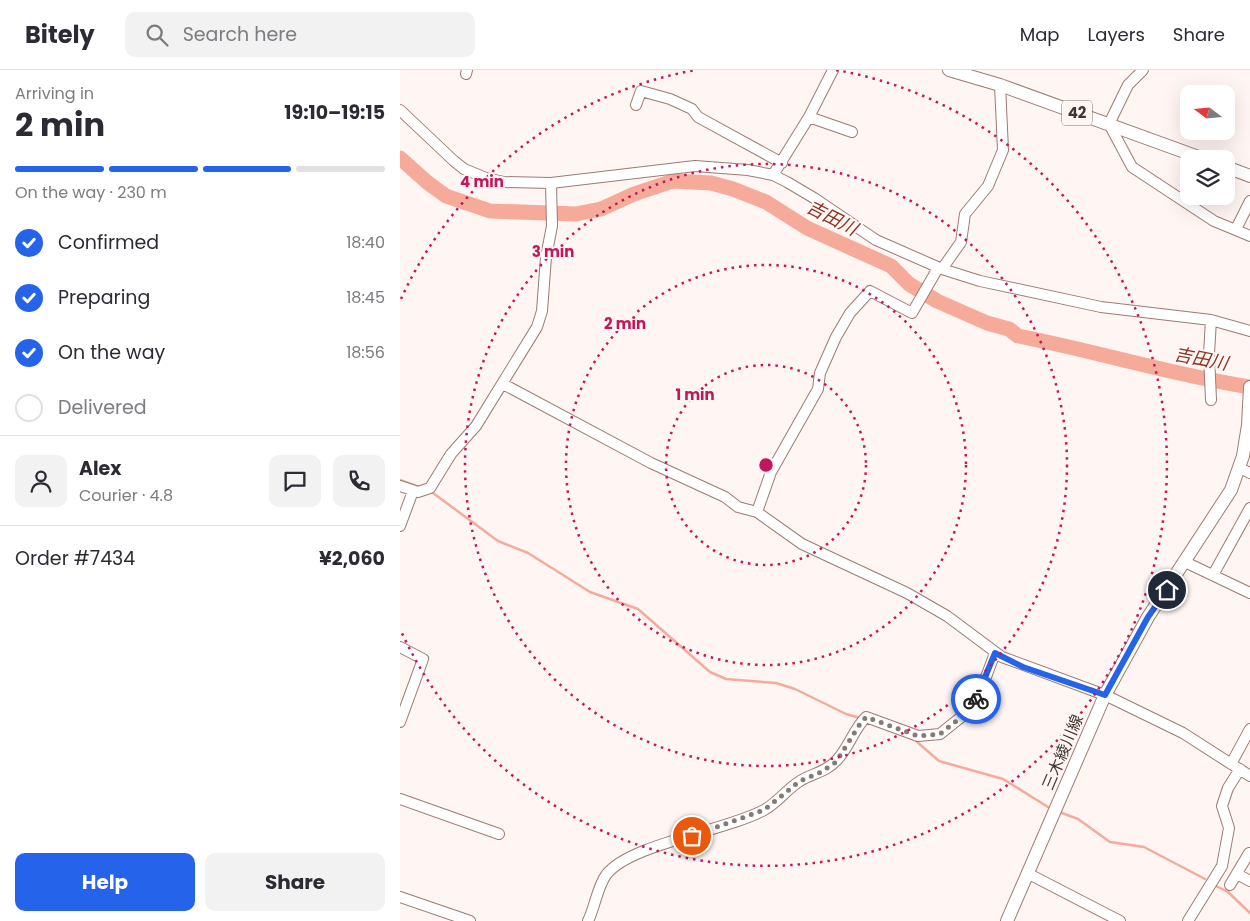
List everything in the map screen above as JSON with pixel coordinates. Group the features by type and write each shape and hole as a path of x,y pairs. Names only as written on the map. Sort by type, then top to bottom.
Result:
{"main road":[{"name":"42","path":"949,70 1000,85 1180,150"},
{"path":"1235,170 1250,176"},
{"name":"三木綾川線","path":"1007,921 1105,695 1148,617 1245,470 1250,387"}],"street":[{"path":"773,175 809,117 833,70"},
{"path":"1143,70 1128,85 1109,124 1132,167 1214,221 1250,236"},
{"path":"757,512 770,472 818,389 820,373 836,337 861,298 870,291 912,313 931,280 961,242 966,214 988,186 1003,150 1000,85"},
{"path":"636,105 641,91 670,99 782,163"},
{"path":"400,110 454,162 474,174 504,182 550,187 695,166 729,167 773,175 814,198 876,240 940,269 980,281 1101,307 1211,320 1250,331"},
{"path":"809,117 852,132"},
{"path":"400,486 413,491 423,492 430,488 442,466 476,426 540,320 546,257 552,226 550,187"},
{"path":"1236,229 1250,201"},
{"path":"1210,397 1211,320"},
{"path":"503,384 651,463 725,498 738,507 757,512 802,544 907,593 947,616 995,653 1023,667 1105,695 1183,733 1250,776"},
{"path":"400,526 413,491"},
{"path":"1213,575 1250,508"},
{"path":"1185,562 1250,593"},
{"path":"400,647 423,659 400,722"},
{"path":"588,921 606,875 619,863 639,852 726,825 764,810 800,781 821,772 836,762 866,717 918,736 940,734 970,710 980,693 995,653"},
{"path":"1188,921 1222,866 1229,828 1222,806 1250,728"},
{"path":"400,799 499,834"},
{"path":"1230,885 1249,853"},
{"path":"1028,873 1120,921"},
{"path":"1237,874 1250,881"},
{"path":"400,897 470,921"}],"waterway":[{"name":"吉田川","path":"400,158 446,196 490,211 576,214 601,209 634,194 673,181 711,183 733,189 766,202 807,228 891,266 909,284 937,301 987,323 1009,329 1018,336 1192,376 1250,387"},
{"path":"400,480 419,487"},
{"path":"433,493 498,541 528,553 590,592 638,609 710,672 726,679 776,683 795,689 846,714 860,718"},
{"path":"916,741 939,761 1003,779 1048,807"},
{"path":"1062,813 1078,819 1110,842 1144,847 1205,879"},
{"path":"1214,885 1228,892 1250,913"}],"way so far":[{"path":"692,836 764,810 800,781 821,772 836,762 866,717 918,736 940,734 970,710 976,699"}],"route":[{"path":"976,699 995,653 1023,667 1105,695 1148,617 1167,590"}]}
